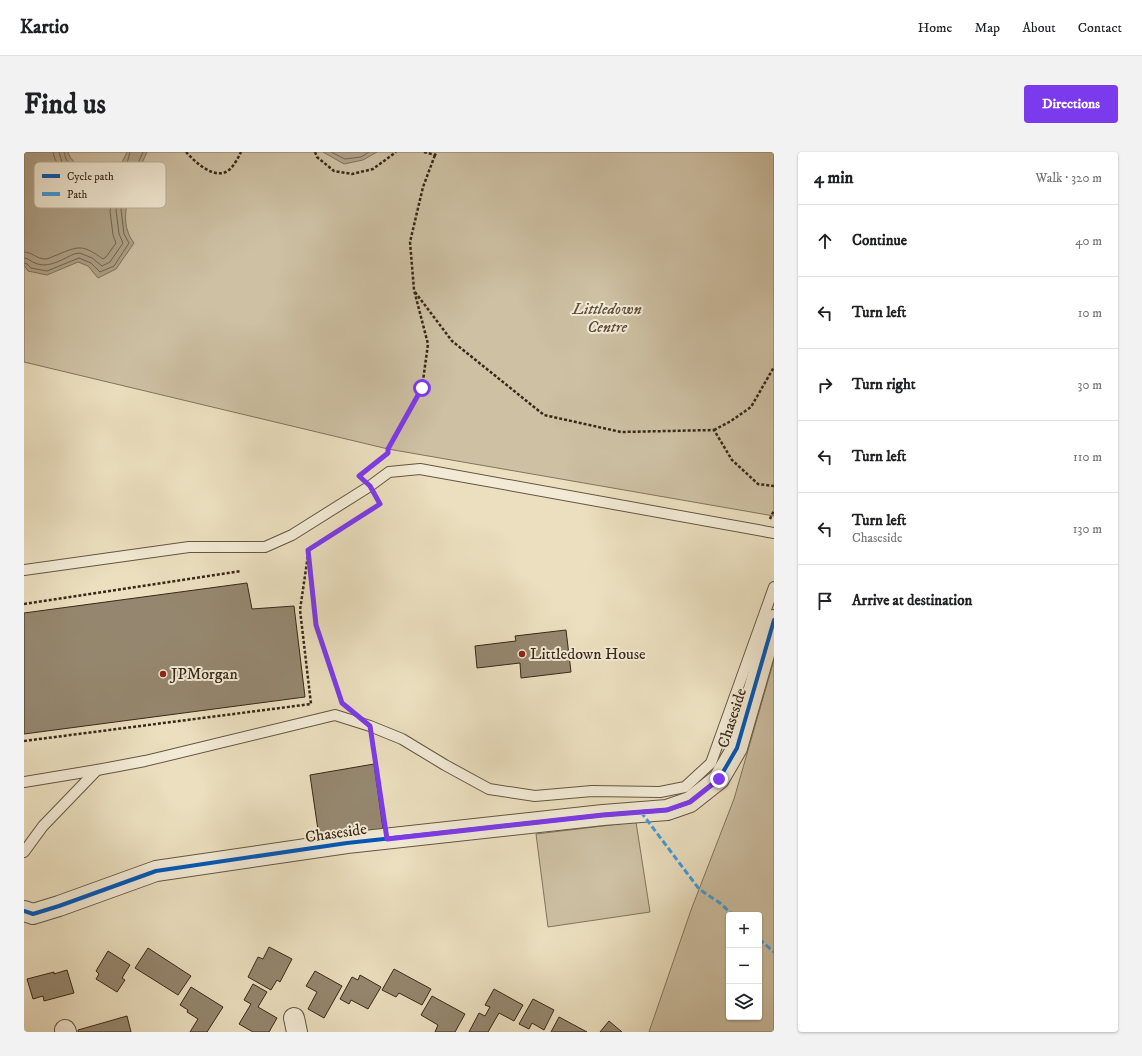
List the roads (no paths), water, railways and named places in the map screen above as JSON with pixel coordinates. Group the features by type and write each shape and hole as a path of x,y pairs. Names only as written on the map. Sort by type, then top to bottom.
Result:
{"street":[{"name":"Chaseside","path":"24,911 33,914 156,871 347,843 603,815 667,810 690,802 719,779 737,748 774,620"}],"lane":[{"path":"24,570 189,547 264,547 292,535 370,486 389,472 420,469 774,533"},
{"path":"24,782 145,761 335,715 370,726 402,739 488,789 535,796 592,791 660,792 685,787 711,763 774,587"},
{"path":"24,852 43,826 97,770"}],"water":[{"path":"24,152 68,152 74,162 34,162 34,208 126,208 126,223 128,232 134,243 116,269 98,278 88,266 78,262 47,275 28,271 24,265"},
{"path":"127,152 147,152 143,162 122,162"},
{"path":"323,152 377,152 363,160 344,164"}],"place":[{"name":"Littledown House","path":"522,654"},
{"name":"JPMorgan","path":"163,674"}],"park label":[{"name":"Littledown Centre","path":"607,318"}]}
